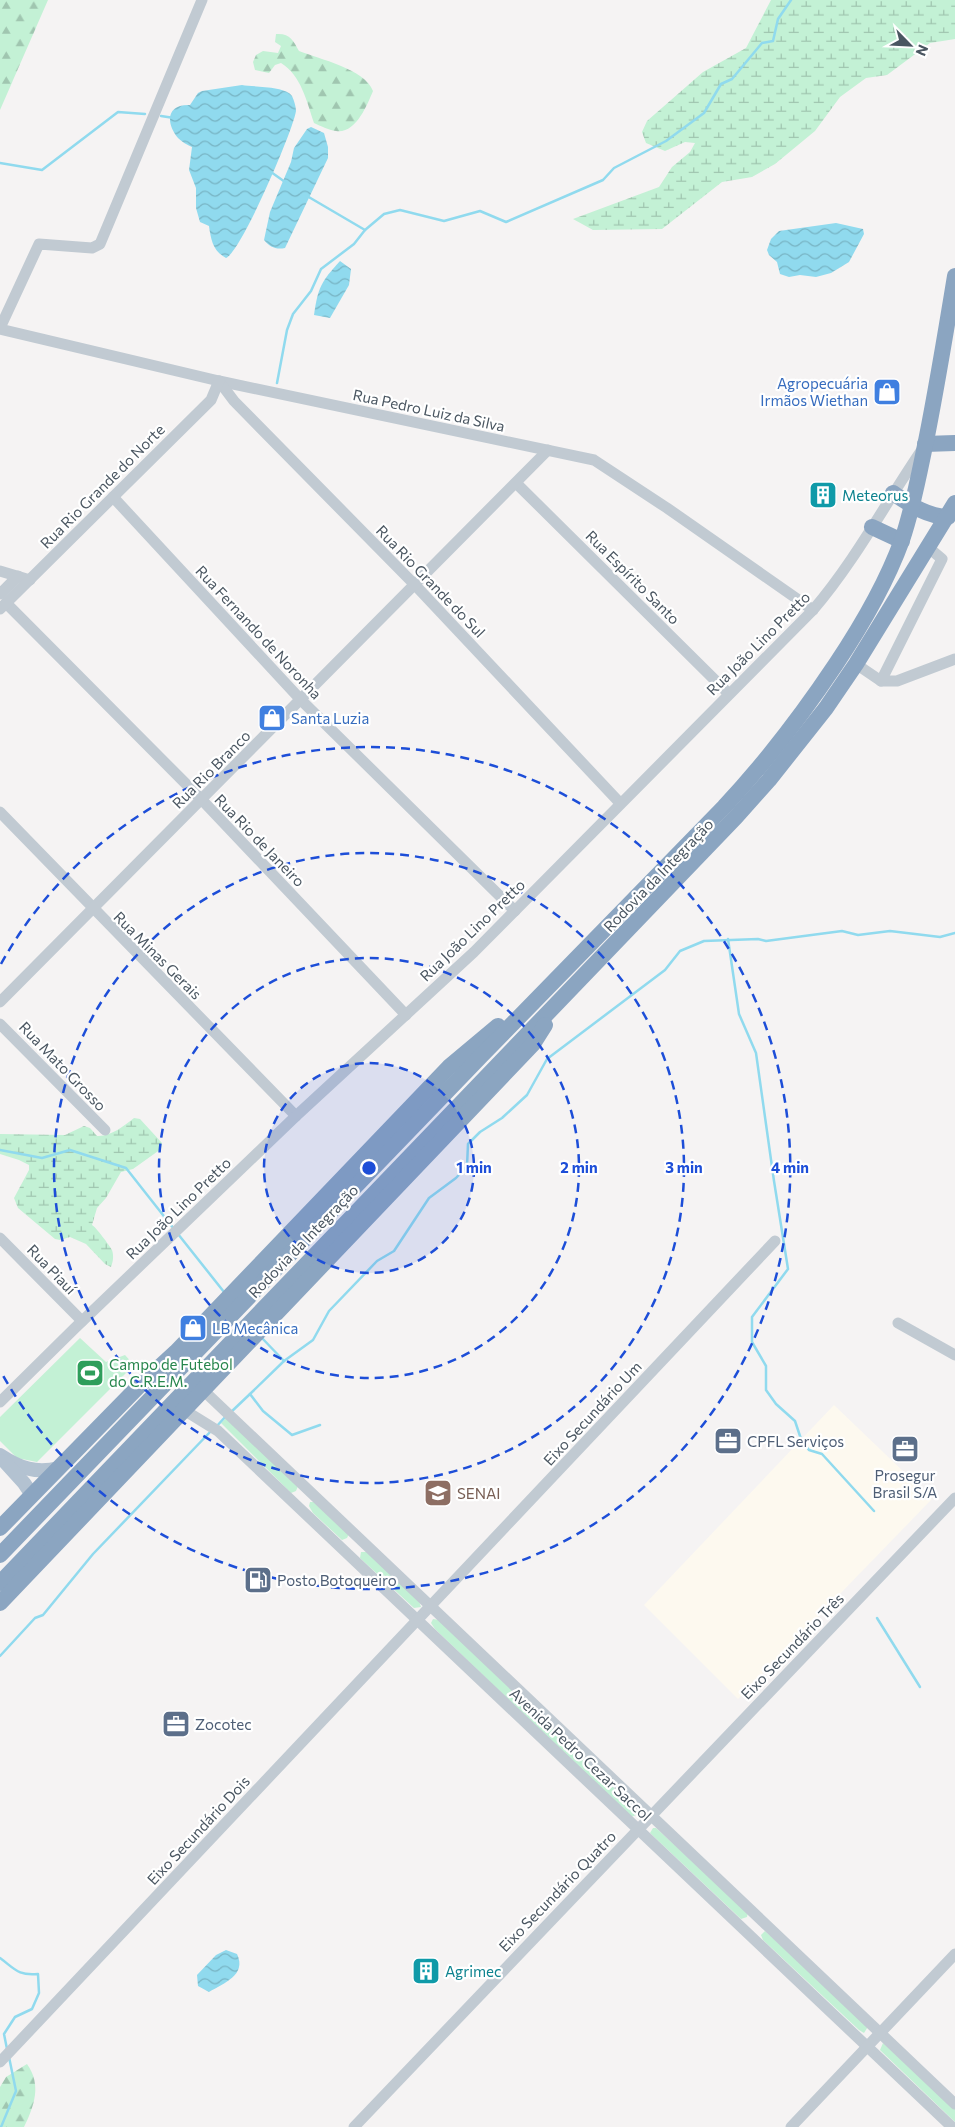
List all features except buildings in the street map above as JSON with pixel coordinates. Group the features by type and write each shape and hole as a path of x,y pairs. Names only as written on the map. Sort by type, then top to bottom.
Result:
{"highway":[{"name":"Rodovia da Integração","path":"558,990 755,773 810,703 853,639 877,597 902,541 912,506 955,276"},
{"path":"925,444 955,443"},
{"path":"893,493 912,506 929,514 951,510"},
{"name":"Rodovia da Integração","path":"0,1555 481,1056 558,990 769,780 826,708 856,664 951,510"},
{"path":"872,527 902,541"},
{"path":"0,1528 139,1386 164,1363 449,1067 487,1034 558,990"},
{"path":"0,1582 200,1384 533,1044 558,990"},
{"path":"164,1363 200,1384"},
{"path":"0,1603 184,1410 200,1384"},
{"path":"32,1495 68,1532"}],"main road":[{"path":"0,1455 28,1469 44,1472 59,1468"},
{"path":"0,1455 5,1464 24,1483 32,1495"}],"street":[{"path":"0,328 39,244 92,248 100,244 202,0"},
{"name":"Rua Pedro Luiz da Silva","path":"0,328 218,380 594,460 667,508 813,610"},
{"name":"Rua Rio Grande do Norte","path":"2,602 24,578 113,497 211,400 218,380"},
{"name":"Rua Rio Grande do Sul","path":"218,380 234,401 416,585 620,803"},
{"name":"Rua João Lino Pretto","path":"0,1402 296,1116 474,952 813,610 853,559 925,444"},
{"name":"Rua Rio Branco","path":"0,1002 548,450"},
{"name":"Rua Espírito Santo","path":"516,482 730,694"},
{"name":"Rua Fernando de Noronha","path":"113,497 301,700 515,911"},
{"path":"881,680 942,559 928,548"},
{"path":"0,571 24,578"},
{"name":"Rua Rio de Janeiro","path":"2,602 202,800 406,1015"},
{"path":"856,664 881,680 897,681 955,659"},
{"name":"Rua Minas Gerais","path":"0,812 92,909 296,1116"},
{"name":"Rua Mato Grosso","path":"0,1024 105,1130"},
{"name":"Rua Piauí","path":"0,1238 82,1321"},
{"name":"Eixo Secundário Um","path":"417,1620 775,1242"},
{"path":"898,1323 955,1354"},
{"name":"Avenida Pedro Cezar Saccol","path":"200,1384 430,1606 955,2104"},
{"name":"Avenida Pedro Cezar Saccol","path":"184,1410 218,1431 952,2127"},
{"name":"Eixo Secundário Três","path":"638,1829 955,1498"},
{"name":"Eixo Secundário Dois","path":"0,2062 417,1620"},
{"name":"Eixo Secundário Quatro","path":"354,2127 638,1829"},
{"path":"791,2127 955,1954"}],"shaded area":[{"path":"834,1405 932,1499 738,1699 644,1605"}],"green space":[{"path":"0,0 48,0 0,110"},
{"path":"771,0 955,0 955,39 930,43 887,75 866,78 840,97 815,131 775,164 752,177 722,182 662,229 593,230 573,219 659,187 672,167 690,152 695,143 685,142 665,151 646,143 642,132 647,121 703,72 746,48"},
{"path":"276,34 288,36 299,51 351,71 368,83 373,91 368,104 360,117 349,128 343,131 336,131 314,123 306,98 294,74 281,63 275,65 269,73 255,70 253,62 256,55 263,51 278,53 281,46 275,42"},
{"path":"134,1118 140,1119 162,1143 161,1149 133,1169 121,1172 106,1198 97,1208 92,1225 112,1250 113,1259 111,1267 105,1264 86,1244 70,1237 60,1240 55,1239 18,1208 14,1198 29,1170 29,1165 0,1154 0,1134 65,1135 84,1126 90,1128 97,1136 102,1136 117,1130"},
{"path":"80,1338 106,1362 125,1355 134,1365 37,1462 17,1458 0,1441 0,1417"},
{"path":"227,1417 298,1486 296,1491 291,1493 221,1423"},
{"path":"310,1502 315,1502 349,1534 347,1538 342,1540 313,1513 309,1506"},
{"path":"361,1552 367,1552 419,1601 421,1607 414,1608 360,1558"},
{"path":"433,1619 439,1620 638,1811 636,1815 631,1817 435,1629 431,1623"},
{"path":"653,1828 656,1828 748,1912 747,1917 741,1919 650,1833"},
{"path":"765,1931 869,2025 864,2033 763,1940 761,1935"},
{"path":"883,2043 955,2107 955,2122 880,2050"},
{"path":"27,2064 32,2072 35,2088 35,2096 28,2119 24,2127 0,2127 0,2087 6,2077"}],"water":[{"path":"242,85 283,90 292,96 296,111 286,142 266,190 243,235 226,258 213,245 209,226 200,222 196,208 196,188 189,170 192,147 178,138 171,126 170,115 177,107 190,105 198,93 202,91"},
{"path":"311,127 324,133 328,147 328,158 285,248 276,248 264,240 270,212 291,162 294,148 307,129"},
{"path":"836,223 863,229 864,234 849,262 831,273 816,277 800,275 789,277 780,274 777,262 769,255 767,250 771,239 779,231"},
{"path":"340,261 351,269 349,285 330,318 314,315 321,285"},
{"path":"226,1950 237,1954 239,1968 236,1973 227,1982 209,1992 198,1986 197,1975 216,1955"}],"waterway":[{"path":"277,383 287,330 293,314 311,291 321,269 354,244 365,230 384,214 400,210 444,221 480,211 506,222 603,180 614,168 666,141 704,113 721,84 732,79 762,43 773,41 778,19 791,0"},
{"path":"0,163 42,170 118,112 145,114"},
{"path":"161,116 174,118"},
{"path":"271,172 285,182"},
{"path":"307,196 365,230"},
{"path":"320,1425 292,1435 263,1411 250,1394 284,1361 313,1340 329,1311 377,1261 394,1251 429,1198 456,1178 467,1166 468,1144 480,1132 502,1118 527,1095 547,1059 665,970 680,951 704,941 758,939 766,941 842,931 858,935 890,931 940,937 955,933"},
{"path":"728,939 739,1014 756,1053 788,1269 752,1317 752,1342 766,1366 766,1390 776,1404 795,1421 801,1439 809,1450 822,1454 874,1511"},
{"path":"0,1150 42,1158 70,1150 126,1168 174,1229"},
{"path":"178,1234 224,1292"},
{"path":"261,1337 284,1361"},
{"path":"230,1413 250,1394"},
{"path":"216,1427 226,1416"},
{"path":"0,1656 35,1618 43,1615 93,1554 212,1430"},
{"path":"877,1618 920,1687"},
{"path":"0,1958 21,1973 38,1974 39,1993 32,2009 15,2017 4,2034 7,2049"},
{"path":"1,2127 16,2091 9,2057"}],"place":[{"name":"Agropecuária Irmãos Wiethan","path":"887,392"},
{"name":"Meteorus","path":"823,495"},
{"name":"Santa Luzia","path":"272,718"},
{"name":"LB Mecânica","path":"193,1328"},
{"name":"Campo de Futebol do C.R.E.M.","path":"90,1373"},
{"name":"CPFL Serviços","path":"728,1441"},
{"name":"Prosegur Brasil S/A","path":"905,1449"},
{"name":"SENAI","path":"438,1493"},
{"name":"Posto Botoqueiro","path":"258,1580"},
{"name":"Zocotec","path":"176,1724"},
{"name":"Agrimec","path":"426,1971"}]}
